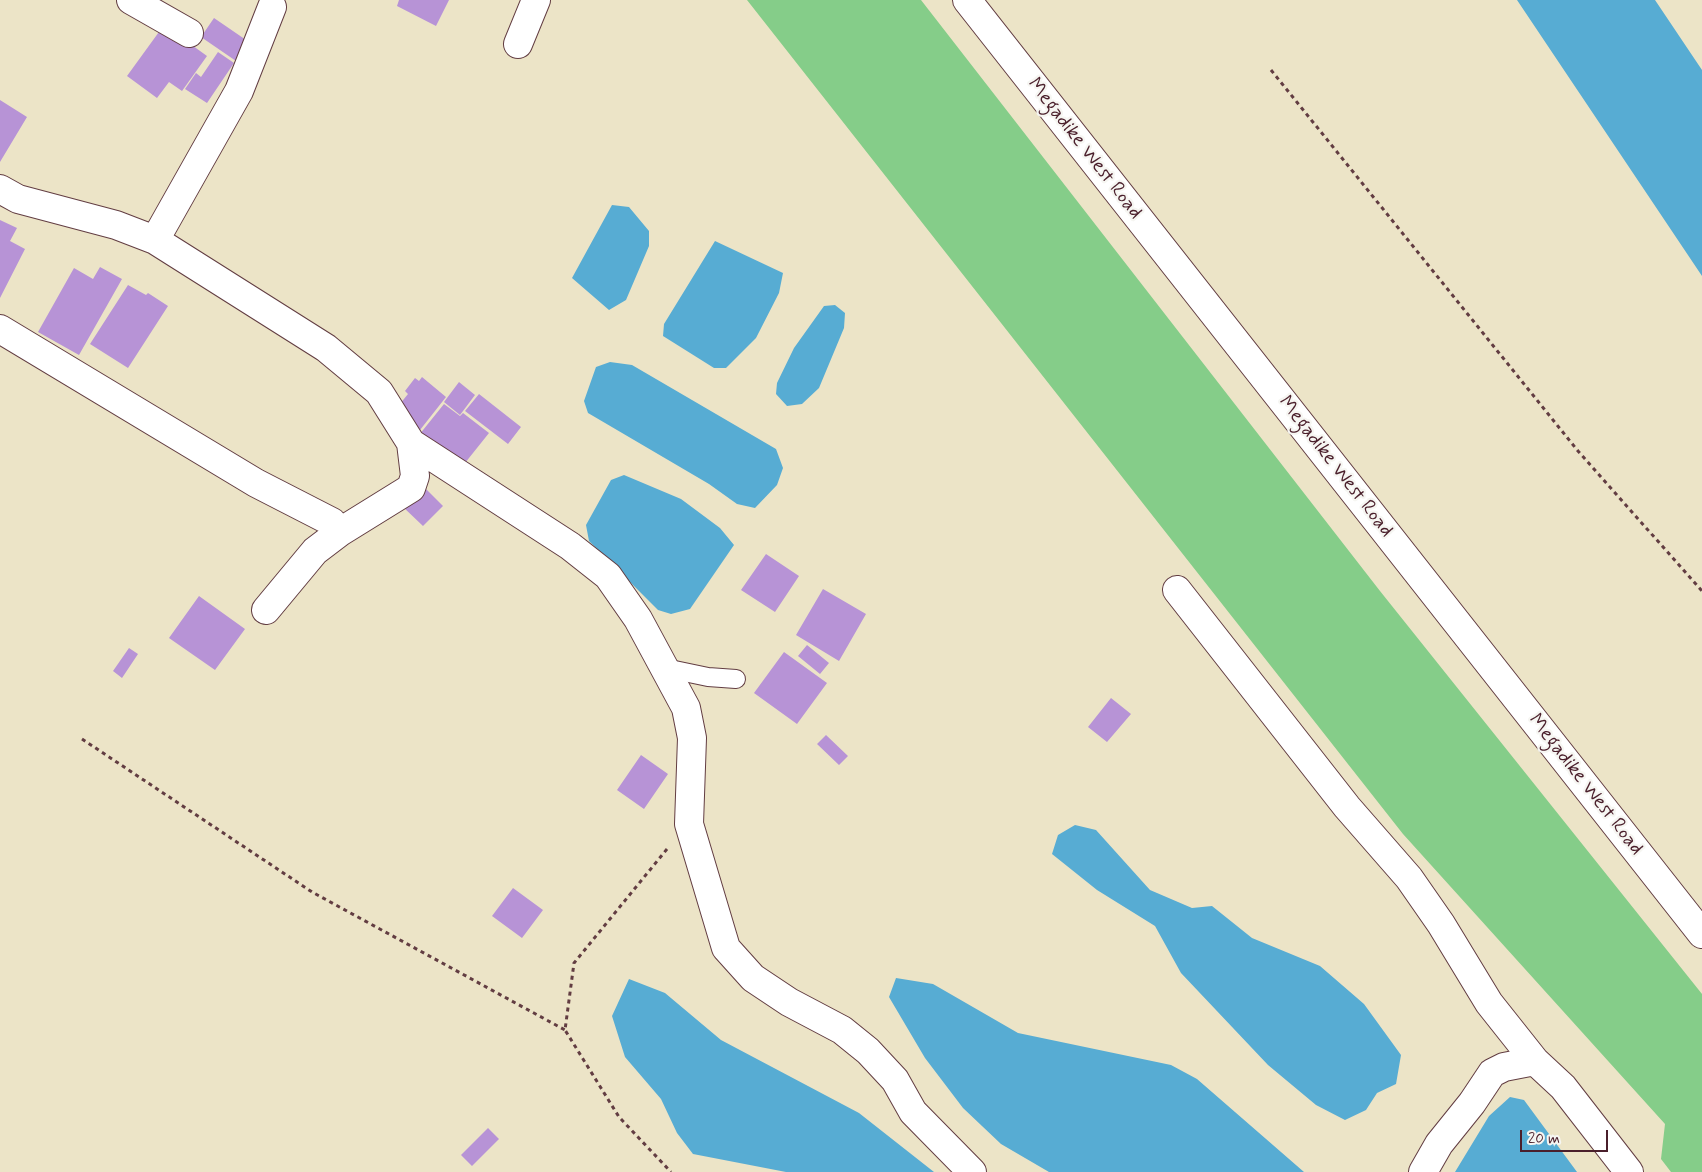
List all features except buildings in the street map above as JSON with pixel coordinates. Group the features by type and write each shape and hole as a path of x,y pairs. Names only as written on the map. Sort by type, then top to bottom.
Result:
{"street":[{"path":"130,0 189,33"},
{"path":"518,44 536,0"},
{"name":"Megadike West Road","path":"968,0 1702,934"},
{"path":"155,240 239,91 272,7"},
{"path":"0,189 18,199 116,226 155,240 326,348 379,392 411,443 570,546 608,576 638,619 686,708 692,738 688,824 726,948 753,978 789,1002 842,1030 868,1051 896,1080 913,1112 972,1172"},
{"path":"0,329 256,483 332,522 340,532"},
{"path":"266,610 315,551 340,532 411,488 415,476 411,443"},
{"path":"1177,590 1347,807 1409,878 1441,924 1489,1003 1535,1061 1563,1087 1629,1172"},
{"path":"1423,1172 1439,1144 1492,1073 1504,1067 1535,1061"}],"lane":[{"path":"665,668 708,677 736,678"}],"path":[{"path":"1271,70 1578,452 1702,591"},
{"path":"82,739 312,892 565,1030 619,1117 670,1172"},
{"path":"565,1030 574,963 688,824"}],"green space":[{"path":"747,0 921,0 1380,591 1702,994 1702,1172 1671,1172 1661,1159 1665,1124 1403,834"}],"water":[{"path":"1517,0 1655,0 1702,70 1702,276"},
{"path":"612,205 629,207 649,231 649,246 626,300 609,310 572,278"},
{"path":"715,241 783,273 779,293 756,338 726,368 714,368 663,336 664,324"},
{"path":"835,305 845,313 844,328 819,388 802,404 787,406 776,394 777,383 794,348 824,306"},
{"path":"610,362 632,365 776,449 783,468 777,485 755,508 737,504 709,484 588,413 584,401 596,367"},
{"path":"624,475 681,499 720,528 734,545 690,609 671,614 658,610 589,541 586,525 611,480"},
{"path":"1075,825 1096,830 1150,890 1192,908 1212,906 1252,938 1320,966 1364,1004 1401,1055 1396,1084 1377,1093 1366,1110 1345,1120 1316,1105 1268,1065 1181,973 1155,926 1097,890 1052,854 1058,835"},
{"path":"896,978 933,984 1018,1033 1171,1065 1197,1079 1304,1172 1049,1172 1001,1144 963,1108 925,1058 889,997"},
{"path":"629,979 665,993 721,1040 859,1113 934,1172 786,1172 693,1154 677,1133 661,1099 625,1057 612,1016"},
{"path":"1510,1097 1524,1100 1577,1172 1455,1172 1489,1116"}]}
